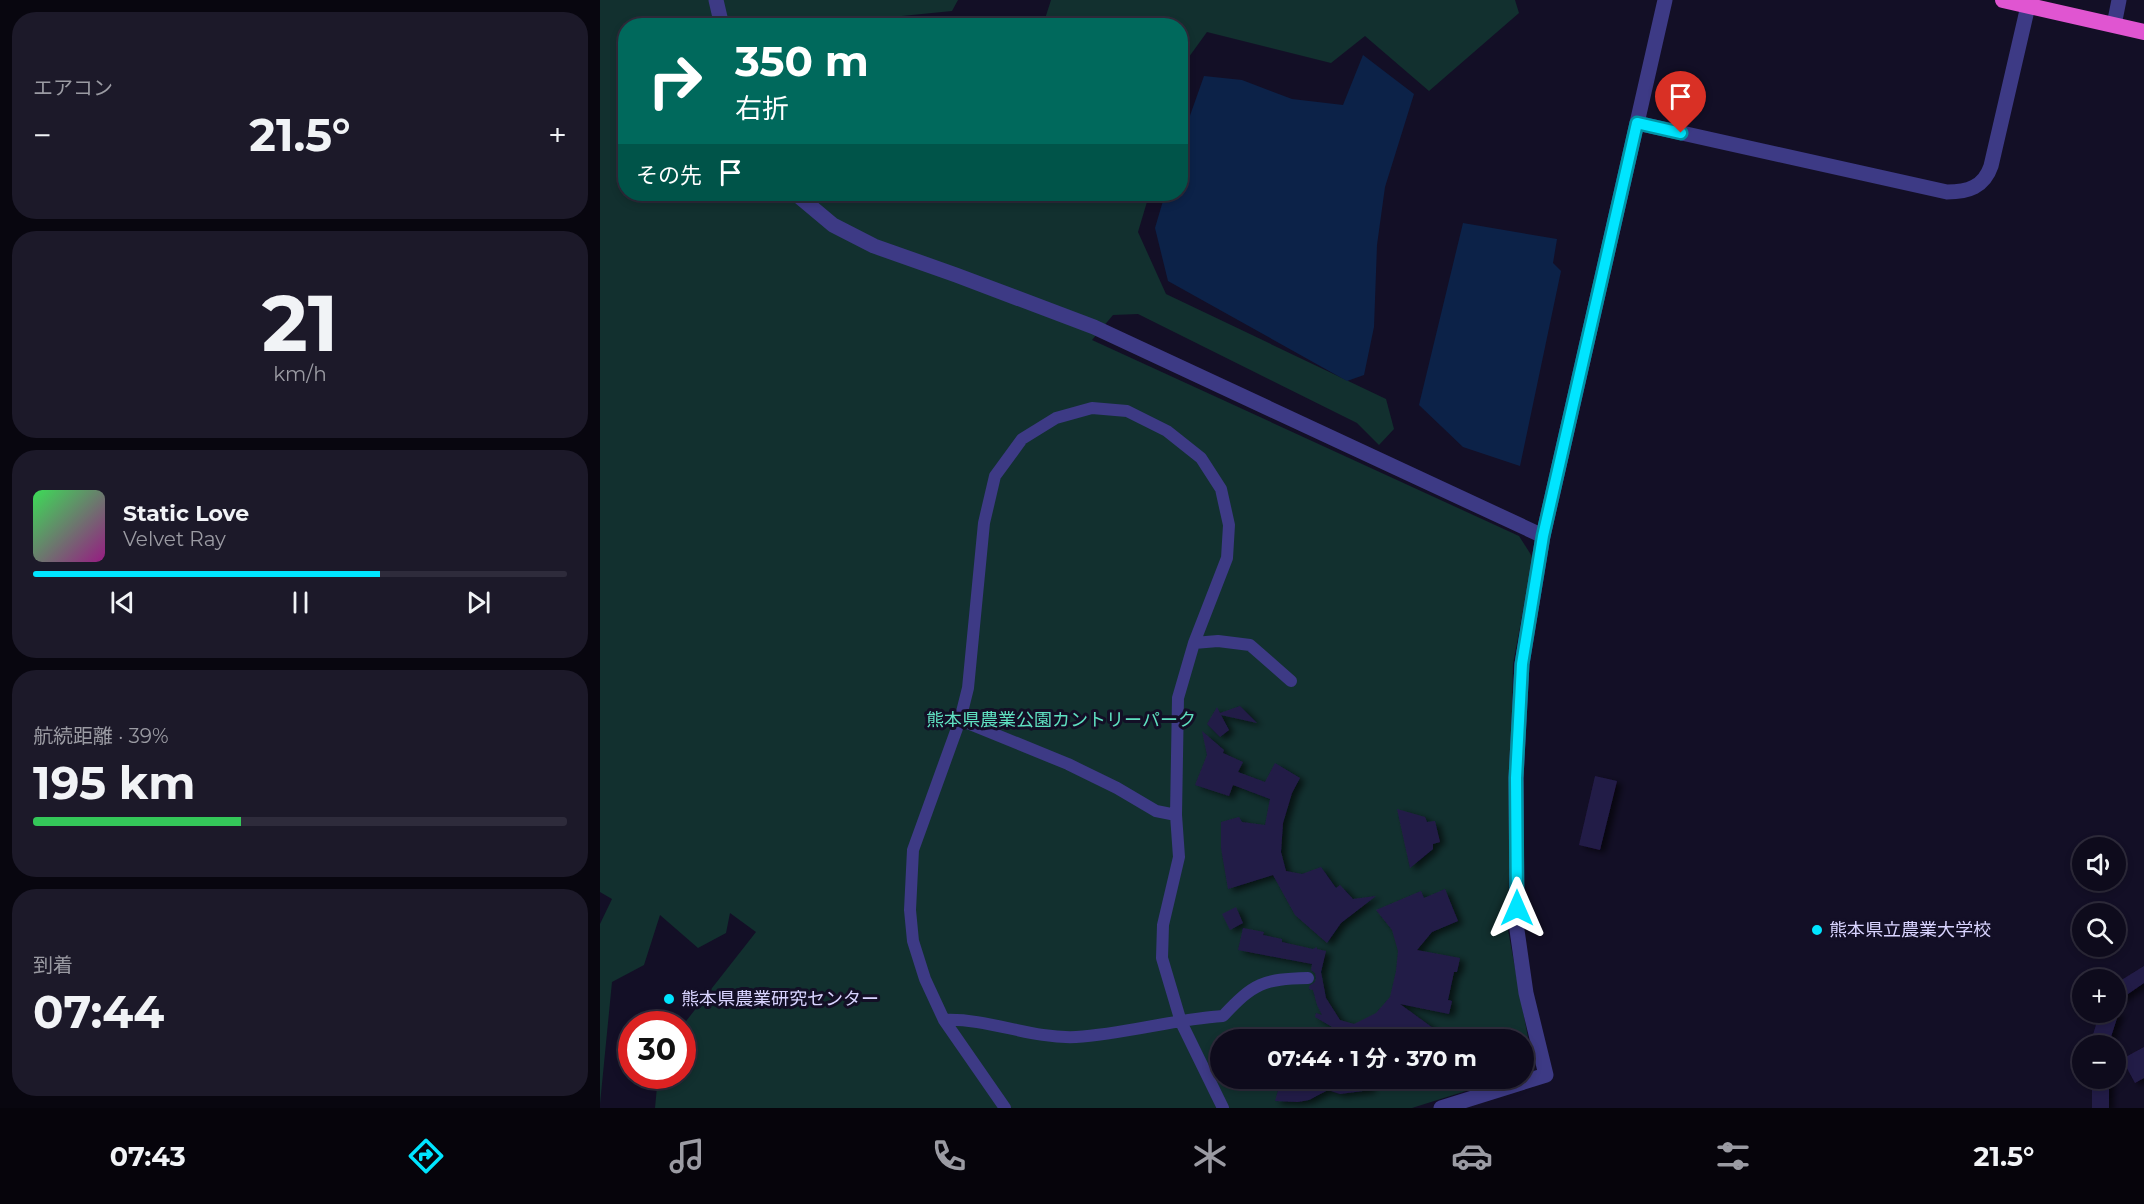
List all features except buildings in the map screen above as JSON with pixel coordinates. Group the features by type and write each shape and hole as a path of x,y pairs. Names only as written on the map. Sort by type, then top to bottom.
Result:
{"highway":[{"path":"2003,0 2144,32"}],"street":[{"path":"716,0 720,18"},
{"path":"1441,1108 1546,1075 1526,993 1517,930 1516,778 1522,664 1543,536 1665,0"},
{"path":"2114,25 2119,0"},
{"path":"1637,123 1947,192 1969,191 1983,181 1991,166 2028,6"},
{"path":"804,201 833,225 874,246 1094,327 1543,536"},
{"path":"1005,1108 944,1020 925,979 913,941 910,910 913,850 960,720 968,688 984,523 995,476 1022,439 1056,418 1092,408 1127,411 1167,431 1201,458 1221,489 1229,525 1227,558 1194,643 1178,698 1176,815 1179,857 1162,925 1162,958 1181,1022 1223,1108"},
{"path":"1194,643 1218,641 1250,645 1291,681"},
{"path":"960,720 1068,764 1117,788 1156,811 1176,815"},
{"path":"944,1020 966,1019 1027,1033 1075,1037 1203,1017 1223,1016 1240,998 1260,983 1308,978"}],"green space":[{"name":"熊本県農業公園カントリーパーク","path":"600,0 958,0 952,11 882,18 618,18 618,201 1147,201 1138,232 1166,294 1386,399 1394,429 1379,445 1357,423 1138,314 1113,315 1092,340 1519,536 1533,558 1513,664 1508,930 1526,1029 1210,1029 1210,1089 1472,1089 1412,1108 655,1108 657,1089 696,1089 696,1011 694,1011 756,932 730,913 726,933 698,948 660,915 644,965 612,982 600,1104 600,924 612,899 600,892"},
{"path":"1051,0 1515,0 1519,13 1429,91 1365,36 1331,63 1207,32 1188,58 1188,18 1045,18"}],"water":[{"path":"1363,55 1414,94 1385,187 1377,245 1374,327 1364,375 1347,381 1168,281 1155,228 1163,201 1188,201 1188,121 1204,76 1242,80 1292,99 1343,105"},
{"path":"1463,223 1557,239 1553,263 1561,271 1520,466 1463,447 1419,405"}],"place":[{"name":"熊本県立農業大学校","path":"1817,930"},
{"name":"熊本県農業研究センター","path":"669,999"}],"route":[{"path":"1517,908 1516,778 1522,664 1543,536 1637,123 1681,133"}]}
